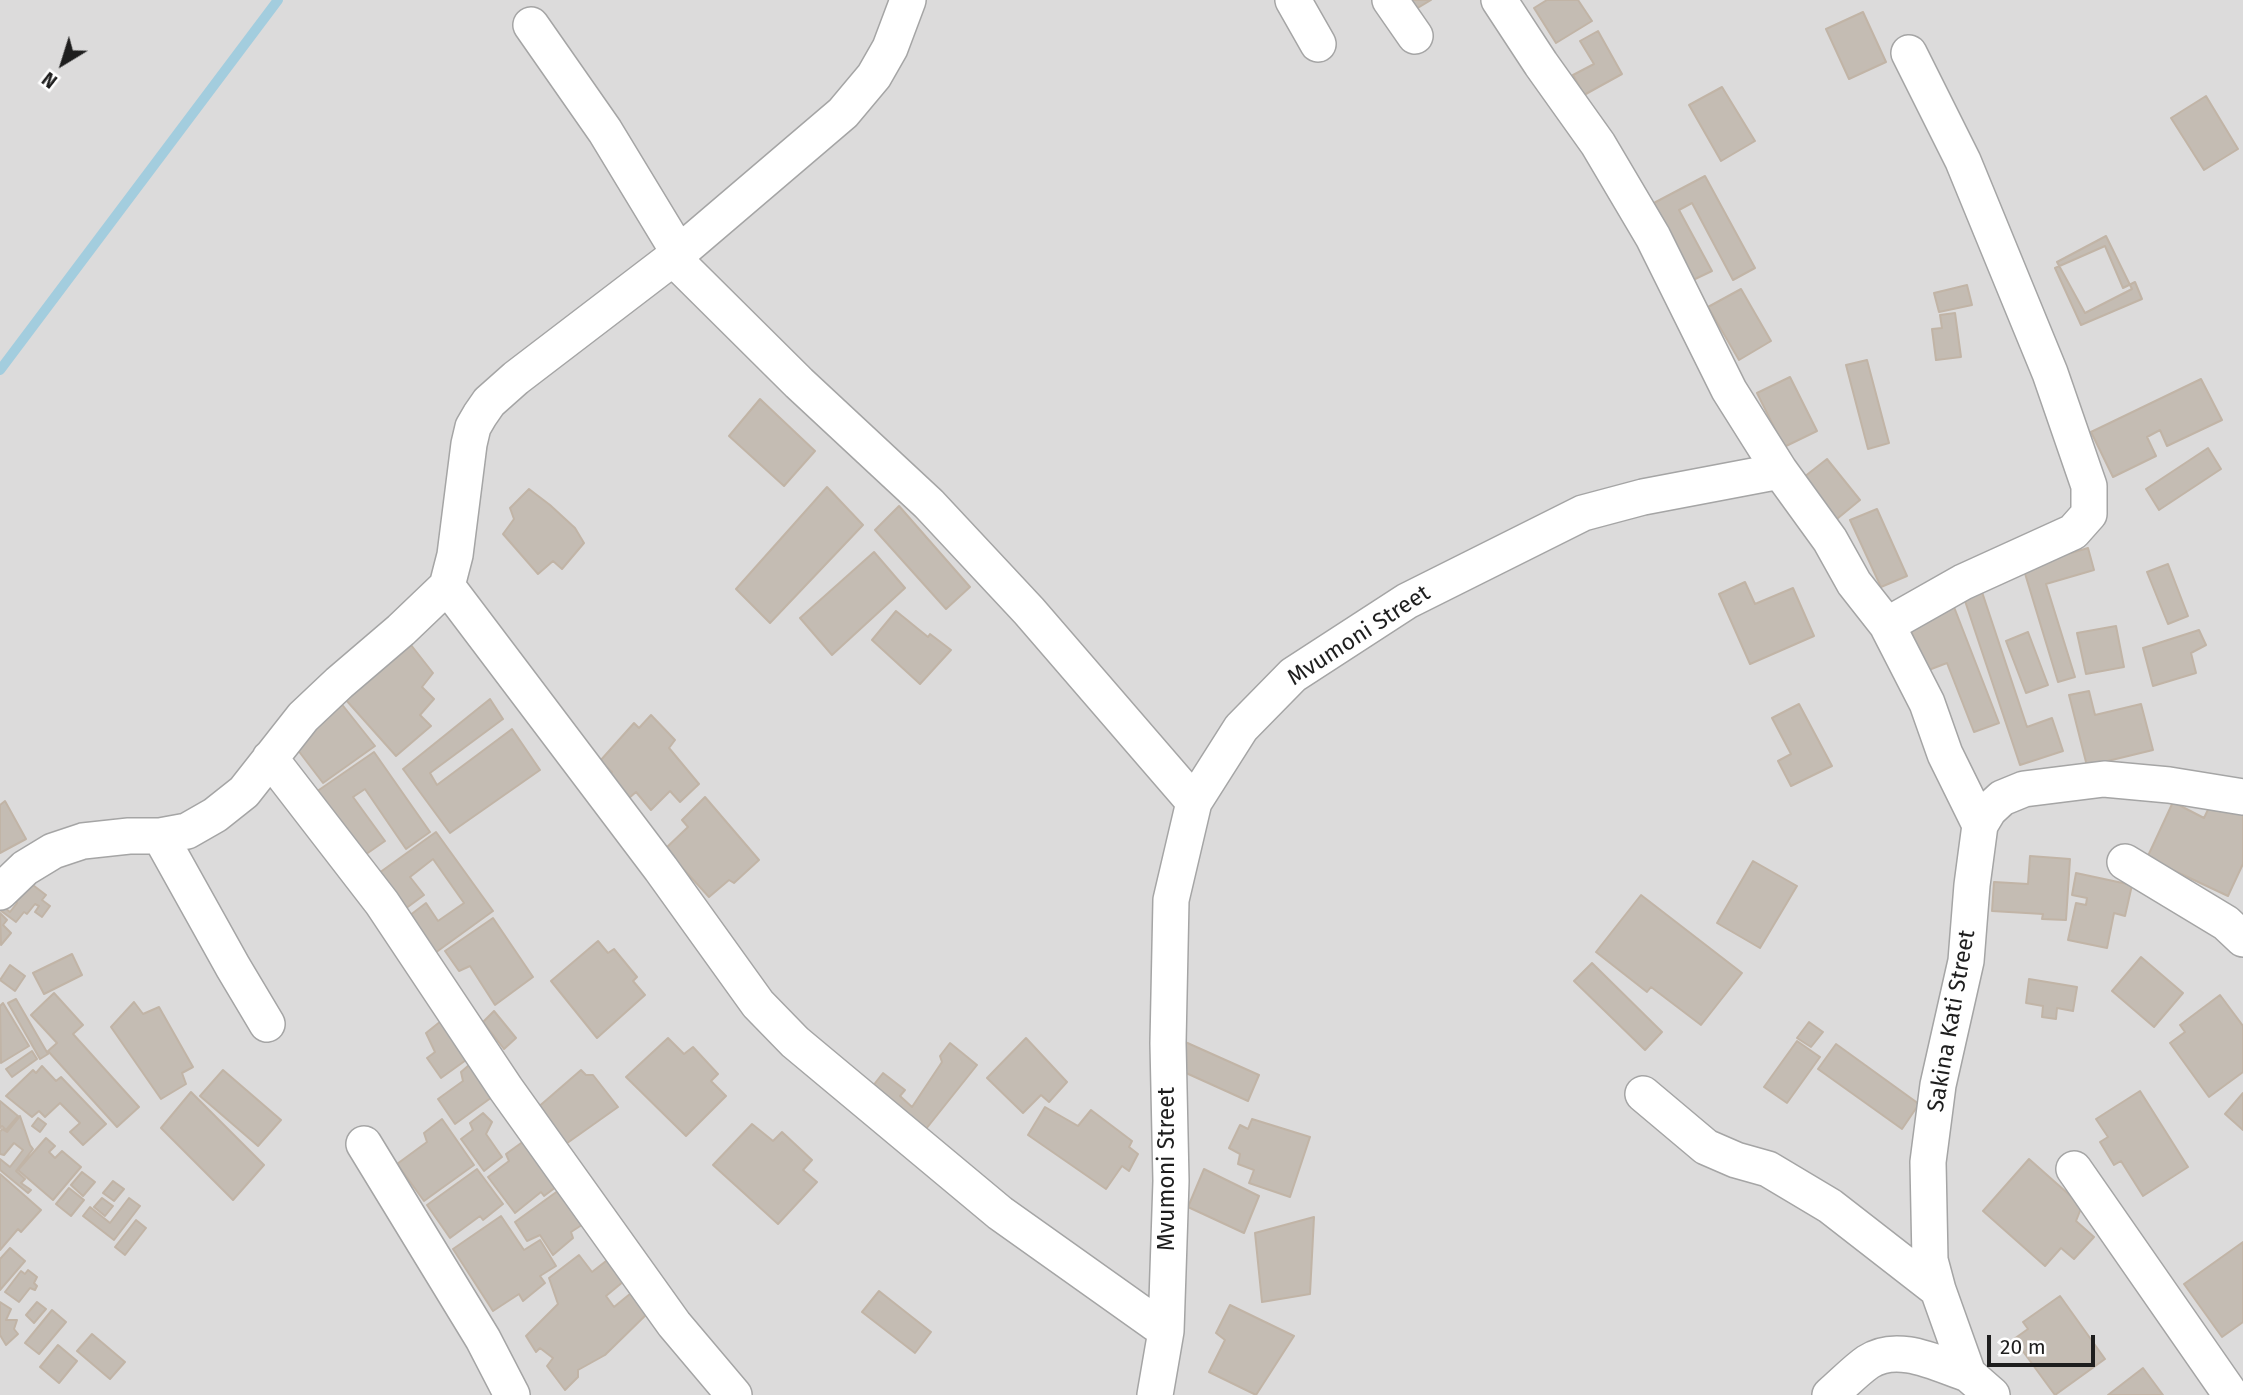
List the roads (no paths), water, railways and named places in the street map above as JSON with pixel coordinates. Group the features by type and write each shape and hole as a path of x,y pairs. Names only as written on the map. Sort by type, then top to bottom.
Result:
{"street":[{"path":"0,892 25,868 53,851 83,841 160,836 187,831 215,815 244,792 303,717 447,586 455,555 469,444 473,427 489,402 516,378 676,256 843,113 874,76 890,48 908,0"},
{"path":"1293,0 1318,44"},
{"path":"1390,0 1415,36"},
{"path":"1499,0 1598,144 1653,237 1729,390 1780,471 1830,540 1854,583 1887,625 1927,703 1945,754 1980,825"},
{"path":"531,25 605,131 676,256 799,383 929,504 1029,611 1194,802"},
{"path":"1887,625 1963,582 2073,532 2089,514 2089,486 2050,373 1963,160 1909,52"},
{"name":"Mvumoni Street","path":"1155,1395 1166,1331 1171,1181 1168,1043 1171,900 1194,802 1241,728 1293,675 1407,601 1584,513 1643,497 1780,471"},
{"path":"447,586 662,869 758,1004 795,1042 1000,1213 1166,1331"},
{"path":"270,758 382,904 506,1089 674,1324 734,1395"},
{"path":"1980,825 1989,810 2002,798 2024,789 2104,779 2169,785 2243,797"},
{"name":"Sakina Kati Street","path":"1980,825 1966,961 1938,1085 1928,1162 1930,1260 1938,1290 1980,1385"},
{"path":"160,836 267,1024"},
{"path":"2125,862 2226,923 2243,939"},
{"path":"1643,1094 1706,1147 1736,1160 1768,1169 1830,1206 1938,1290"},
{"path":"364,1144 483,1339 512,1395"},
{"path":"2074,1168 2231,1395"},
{"path":"1830,1395 1869,1361 1895,1352 1922,1358 1980,1385"}],"waterway":[{"path":"0,370 278,0"}]}
